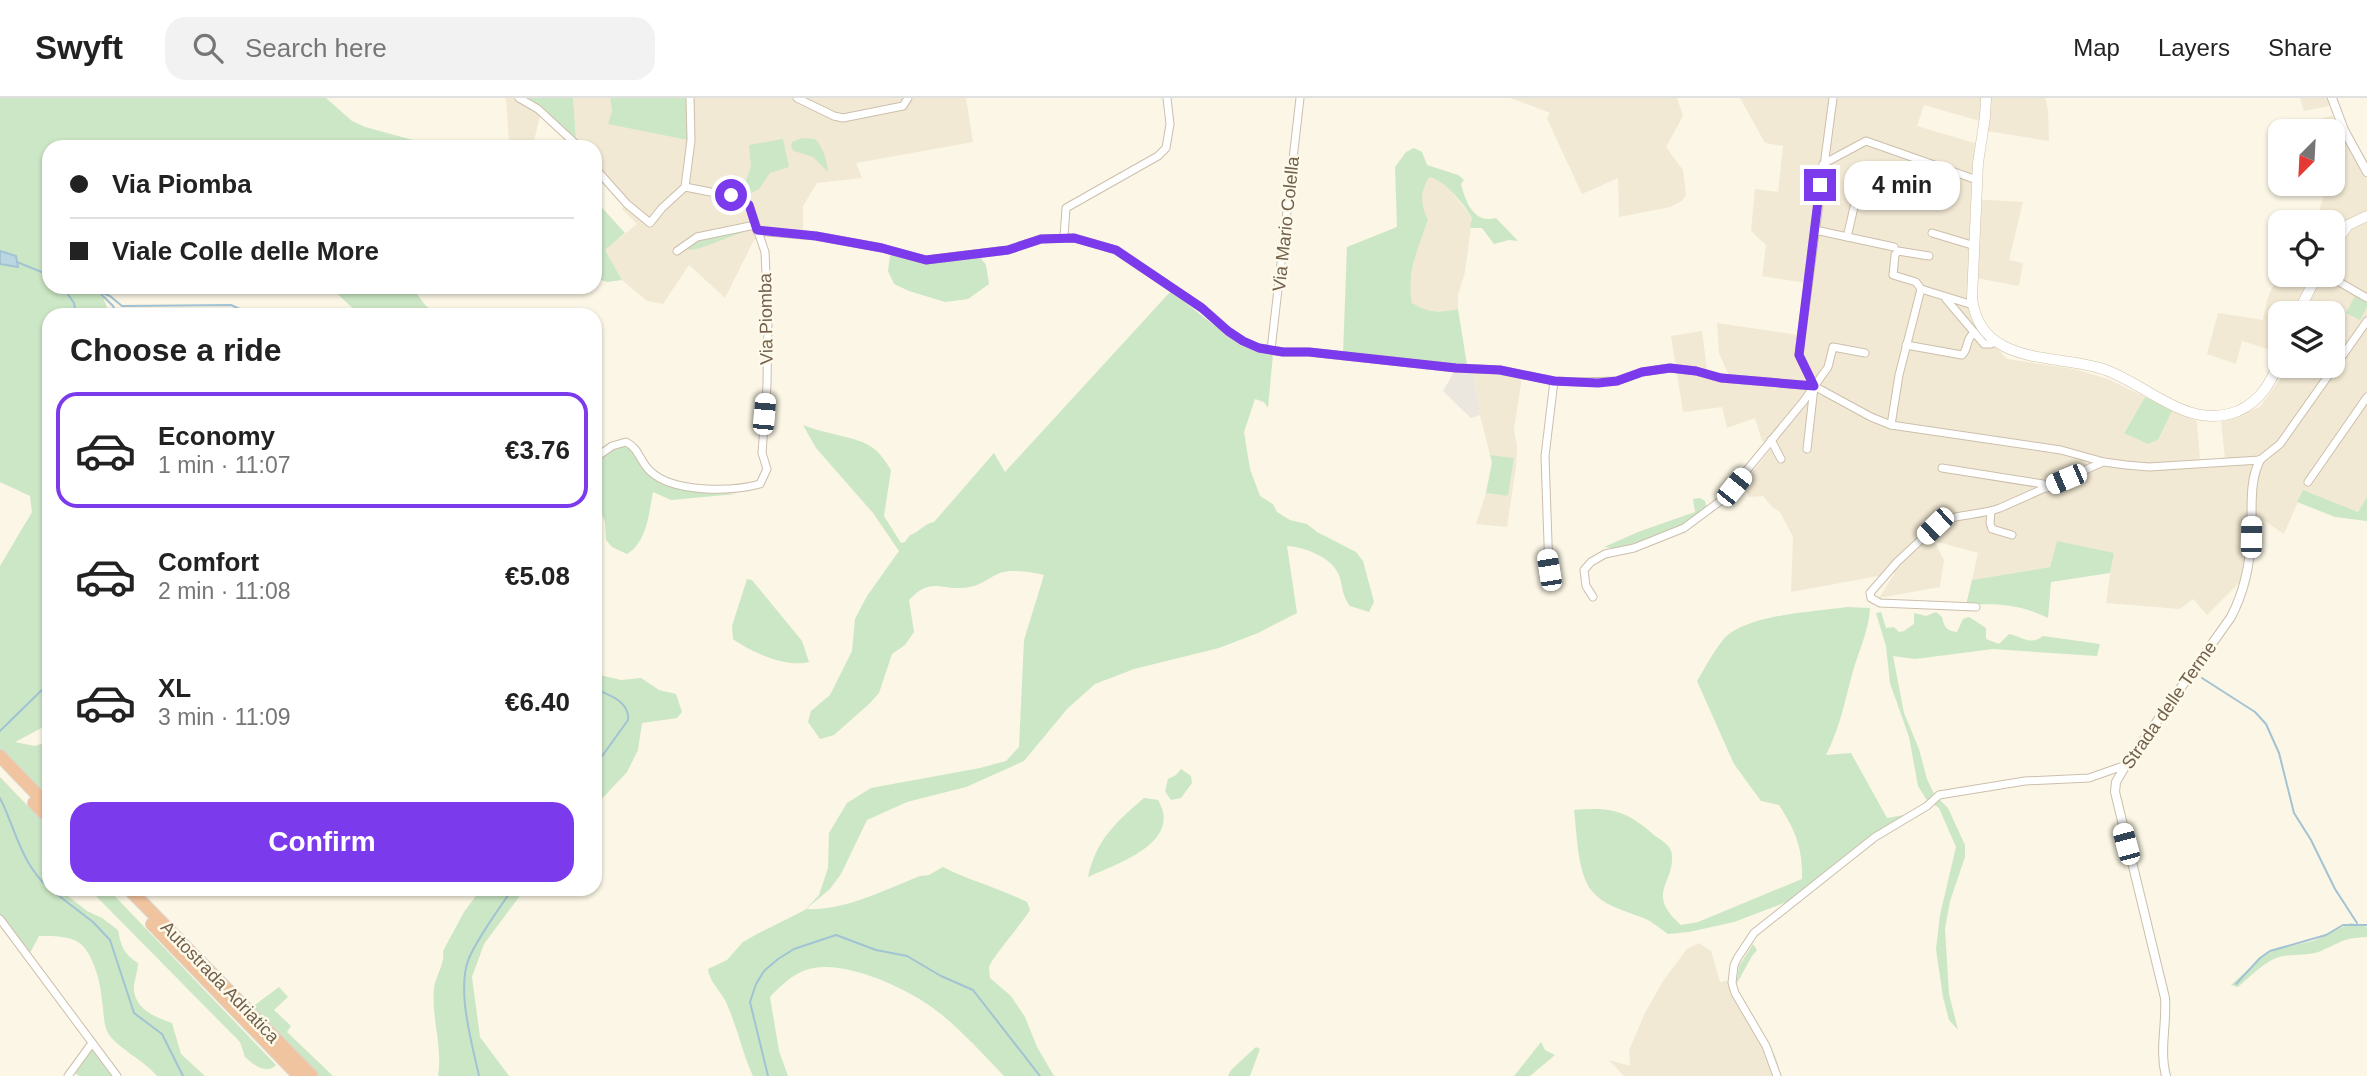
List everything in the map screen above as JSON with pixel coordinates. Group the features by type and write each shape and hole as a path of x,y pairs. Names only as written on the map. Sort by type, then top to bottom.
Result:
{"highway":[{"path":"0,756 42,800"},
{"path":"0,768 42,811"},
{"name":"Autostrada Adriatica","path":"124,896 299,1076"},
{"name":"Autostrada Adriatica","path":"136,896 312,1076"}],"main road":[{"path":"1986,98 1977,180 1973,305 1982,324 1995,340 2023,355 2105,369 2183,410 2207,416 2231,413 2253,402 2267,388 2271,378"},
{"path":"2345,229 2367,216"}],"street":[{"path":"519,98 538,109 572,140"},
{"path":"602,175 627,204 650,223 685,187 691,140 690,98"},
{"path":"797,98 834,117 843,118 902,106 908,98"},
{"path":"1064,237 1066,208 1158,156 1166,148 1170,124 1167,98"},
{"name":"Via Mario Colella","path":"1271,350 1300,98"},
{"path":"1807,449 1814,386 1799,355 1833,98"},
{"path":"2332,98 2344,130 2367,172"},
{"path":"1823,164 1867,141 1977,180"},
{"path":"1847,237 1859,186"},
{"name":"Via Piomba","path":"602,453 612,446 626,442 636,449 648,469 670,484 745,488 760,484 767,469 762,453 768,318 765,252 749,205 731,195 685,187"},
{"path":"677,251 696,237 756,228 882,248 926,260 1008,250 1041,239 1064,237 1116,250 1202,308 1228,331 1259,348 1500,370 1554,381 1617,381 1642,372 1670,368 1721,378 1814,386 1891,425 2061,450 2104,462 2150,467 2260,460 2280,444 2364,331 2367,321"},
{"path":"1815,230 1894,247"},
{"path":"1932,233 1975,246"},
{"path":"1929,256 1903,250 1895,255 1893,275 1916,282 1921,289 1973,305"},
{"path":"2345,285 2367,298"},
{"path":"1891,425 1906,345 1921,289"},
{"path":"1943,296 1987,345 1995,340"},
{"path":"1906,345 1962,355 1968,339 1974,333"},
{"path":"1593,597 1586,586 1584,570 1591,562 1605,554 1634,548 1684,528 1723,499 1828,367 1833,346 1865,353"},
{"path":"1549,570 1545,456 1554,381"},
{"path":"2308,482 2367,397"},
{"path":"1771,440 1781,459"},
{"name":"Strada delle Terme","path":"2166,1076 2163,1062 2165,998 2115,792 2116,782 2219,635 2241,599 2249,561 2254,477 2260,460"},
{"path":"1976,607 1880,603 1871,598 1870,593 1897,562 1941,521 1990,511 2104,462"},
{"path":"1942,468 2043,484 2047,488"},
{"path":"1990,511 1992,529 2012,535"},
{"path":"1777,1076 1766,1046 1735,993 1732,983 1738,957 1754,933 1875,837 1927,806 1939,795 2025,780 2089,778 2126,765"},
{"path":"0,919 117,1076"},
{"path":"68,1076 92,1043"}],"shaded area":[{"path":"506,98 526,98 542,107 534,140 509,140"},
{"path":"573,98 610,98 612,111 609,124 685,98 966,98 973,142 856,163 862,178 817,183 803,206 803,240 766,236 754,240 725,298 689,265 663,304 647,301 622,280 605,250 637,224 622,209 624,206 602,181 602,140 576,140"},
{"path":"1511,98 1677,98 1683,116 1666,147 1683,170 1686,195 1682,201 1670,207 1619,217 1618,178 1582,194 1547,119 1550,113"},
{"path":"1740,98 1982,98 1980,121 1924,105 1917,126 1978,144 1972,199 2023,202 2009,260 2023,263 2019,286 1971,277 1980,329 2007,359 2074,369 2108,379 2145,397 2124,432 2148,444 2158,440 2172,411 2197,421 2200,461 2225,459 2221,422 2260,407 2280,378 2345,378 2345,301 2268,301 2268,349 2242,341 2236,364 2207,354 2218,313 2263,320 2267,300 2272,287 2345,287 2345,210 2319,210 2324,196 2345,196 2345,139 2367,179 2367,497 2358,512 2303,490 2284,534 2256,515 2248,538 2242,580 2207,615 2193,599 2180,609 2106,603 2113,553 2057,542 2050,567 1972,580 1978,553 1934,541 1944,560 1940,587 1879,598 1895,573 1791,592 1793,537 1780,512 1763,496 1749,497 1742,485 1775,444 1762,441 1755,418 1727,428 1722,407 1683,412 1671,336 1702,331 1707,370 1729,376 1719,353 1717,323 1798,335 1805,283 1762,276 1766,245 1751,231 1755,189 1778,192 1783,146 1765,143"},
{"path":"1988,98 2045,98 2049,141 1987,131"},
{"path":"2300,98 2336,98 2338,104 2304,111"},
{"path":"1429,176 1444,182 1472,218 1465,272 1458,295 1458,309 1446,312 1424,310 1412,304 1409,287 1417,248 1428,221 1421,205 1422,189"},
{"path":"1473,371 1522,377 1514,429 1516,467 1507,527 1476,524 1486,493 1508,496 1514,458 1490,455"},
{"path":"1473,371 1480,415 1471,418 1443,391 1454,372"},
{"path":"1699,943 1711,951 1720,982 1731,980 1736,985 1748,1011 1776,1057 1781,1076 1624,1076 1609,1060 1630,1066 1629,1050 1645,1013 1663,981 1687,949"}],"green space":[{"path":"0,98 326,98 352,121 413,140 42,140 42,294 102,294 107,308 42,308 42,728 15,742 35,746 42,744 42,794 0,751 0,566 32,512 30,496 0,482 0,264 18,267 18,263 0,251"},
{"path":"526,98 573,98 576,138 542,110 542,107"},
{"path":"610,98 686,98 688,140 608,124 612,111"},
{"path":"802,138 815,139 818,142 828,172 813,157 794,151 792,142"},
{"path":"783,139 789,167 770,173 759,189 741,199 751,167 749,145"},
{"path":"1414,148 1422,152 1427,165 1458,175 1464,180 1461,184 1472,210 1482,218 1496,218 1518,241 1509,240 1494,244 1482,228 1470,228 1472,218 1459,200 1448,188 1429,177 1422,198 1428,220 1412,271 1412,303 1435,311 1458,309 1467,365 1343,355 1347,247 1397,227 1395,167 1406,152"},
{"path":"602,208 625,233 605,250 622,280 602,280"},
{"path":"741,229 741,233 689,250 688,247 693,241"},
{"path":"898,250 926,256 982,251 980,257 986,265 989,284 968,299 945,302 909,291 894,284 888,271 890,256"},
{"path":"1171,291 1232,337 1273,354 1268,408 1264,402 1255,399 1244,432 1250,469 1260,496 1290,520 1307,524 1356,552 1363,561 1374,602 1369,612 1350,606 1339,575 1324,558 1301,548 1287,546 1297,613 1258,633 1219,648 1134,669 1095,684 1067,709 1024,761 966,787 907,802 867,820 841,874 830,889 806,909 850,903 929,875 943,867 1027,902 1030,910 991,963 990,978 1011,996 1025,1017 1037,1047 1054,1076 1004,1076 950,1022 914,996 876,978 836,968 818,967 794,976 770,997 779,1051 788,1076 753,1076 730,1011 708,969 727,960 743,942 805,910 819,895 828,868 829,833 847,803 871,788 1006,761 1019,747 1024,640 1044,575 1022,571 1005,572 970,587 931,586 917,592 909,600 914,632 905,645 892,654 879,693 834,735 820,739 808,722 811,711 830,695 852,651 855,619 867,596 899,551 873,513 816,448 803,425 867,444 880,455 891,470 884,516 901,543 905,542 910,535 934,522 994,453 1005,472"},
{"path":"338,294 417,294 429,308 352,308"},
{"path":"2356,294 2367,300 2367,307 2360,320 2346,313"},
{"path":"2145,397 2172,411 2158,440 2148,444 2124,433"},
{"path":"629,445 648,472 667,485 690,491 737,494 671,500 653,492 643,535 634,549 627,554 612,547 606,540 602,514 602,456 617,446"},
{"path":"1490,455 1514,458 1508,496 1486,493 1492,462"},
{"path":"2303,490 2358,512 2367,497 2367,521 2335,517 2297,502"},
{"path":"1700,498 1705,501 1707,509 1683,528 1619,549 1604,547 1695,512 1693,499"},
{"path":"2057,541 2114,553 2110,573 2051,582 2048,618 2008,606 1966,605 1972,580 2050,567"},
{"path":"747,579 752,580 802,641 809,662 790,663 769,658 733,639 732,626"},
{"path":"1847,607 1870,608 1869,616 1839,724 1826,755 1851,753 1887,818 1905,817 1797,898 1734,922 1668,934 1650,921 1611,906 1597,897 1583,874 1574,810 1598,809 1626,815 1668,846 1672,855 1663,897 1670,914 1681,925 1698,922 1802,879 1797,840 1789,823 1779,805 1761,801 1734,764 1697,681 1719,645 1733,631 1763,619"},
{"path":"1881,612 1886,628 1894,627 1899,632 1914,624 1914,613 1926,616 1936,612 1942,617 1946,628 1957,632 1963,619 1969,617 1986,628 1986,639 1999,644 2009,634 2030,641 2043,636 2100,644 2097,656 1993,649 1915,659 1893,656 1904,713 1919,749 1927,779 1934,794 1948,808 1965,845 1965,857 1950,901 1945,929 1949,994 1958,1030 1949,1020 1936,949 1940,915 1956,847 1939,808 1926,799 1918,786 1909,737 1890,683 1886,646 1876,613"},
{"path":"602,676 621,680 641,678 659,690 676,694 682,712 677,718 642,723 638,750 627,772 602,799"},
{"path":"1181,769 1191,776 1192,783 1181,798 1171,800 1165,791 1168,779"},
{"path":"0,777 42,821 42,896 68,896 118,930 124,950 138,963 134,988 139,1004 148,1012 172,1023 181,1054 205,1076 157,1076 117,1044 108,1033 96,971 82,945 67,938 39,936 30,953 0,915"},
{"path":"1144,798 1158,800 1163,815 1162,828 1155,839 1130,858 1088,877 1096,852 1108,833"},
{"path":"96,896 115,896 276,1065 268,1069 256,1066 245,1057 240,1042"},
{"path":"476,896 520,896 484,944 472,977 480,1037 509,1076 438,1076 434,988 443,960 443,951"},
{"path":"2351,923 2367,927 2367,937 2347,939 2316,953 2277,958 2259,968 2238,987 2231,985 2263,956 2277,949 2313,941"},
{"path":"1753,944 1757,950 1736,985 1739,966"},
{"path":"279,987 288,997 274,1010 291,1026 287,1032 333,1076 318,1076 252,1007"},
{"path":"1541,1042 1545,1050 1555,1055 1530,1076 1514,1076"},
{"path":"1256,1047 1260,1049 1250,1076 1228,1076 1231,1070"},
{"path":"92,1048 112,1076 79,1076 75,1073"}],"water":[{"path":"0,251 16,256 18,267 0,264"}],"waterway":[{"path":"17,262 42,272"},
{"path":"68,294 75,308"},
{"path":"101,294 114,308"},
{"path":"105,294 122,306 231,305 238,308"},
{"path":"2202,678 2255,712 2266,724 2279,753 2294,813 2311,840 2335,889 2357,923"},
{"path":"0,731 42,690"},
{"path":"602,692 622,704 628,714 628,720 602,756"},
{"path":"0,798 25,857 42,881"},
{"path":"59,896 93,922 110,940 134,1013 162,1034 183,1076"},
{"path":"479,1076 466,1017 465,971 478,940 507,896"},
{"path":"2236,984 2270,951 2326,935 2343,925 2367,925"},
{"path":"768,1076 750,1002 756,984 764,971 794,949 836,935 876,950 907,956 941,976 973,990 1040,1076"}],"route":[{"path":"731,195 749,205 757,230 816,236 882,248 926,260 1008,250 1041,239 1064,237 1096,244 1116,250 1155,274 1202,308 1228,331 1259,348 1500,370 1554,381 1617,381 1642,372 1670,368 1721,378 1814,386 1799,355 1820,185"}]}
